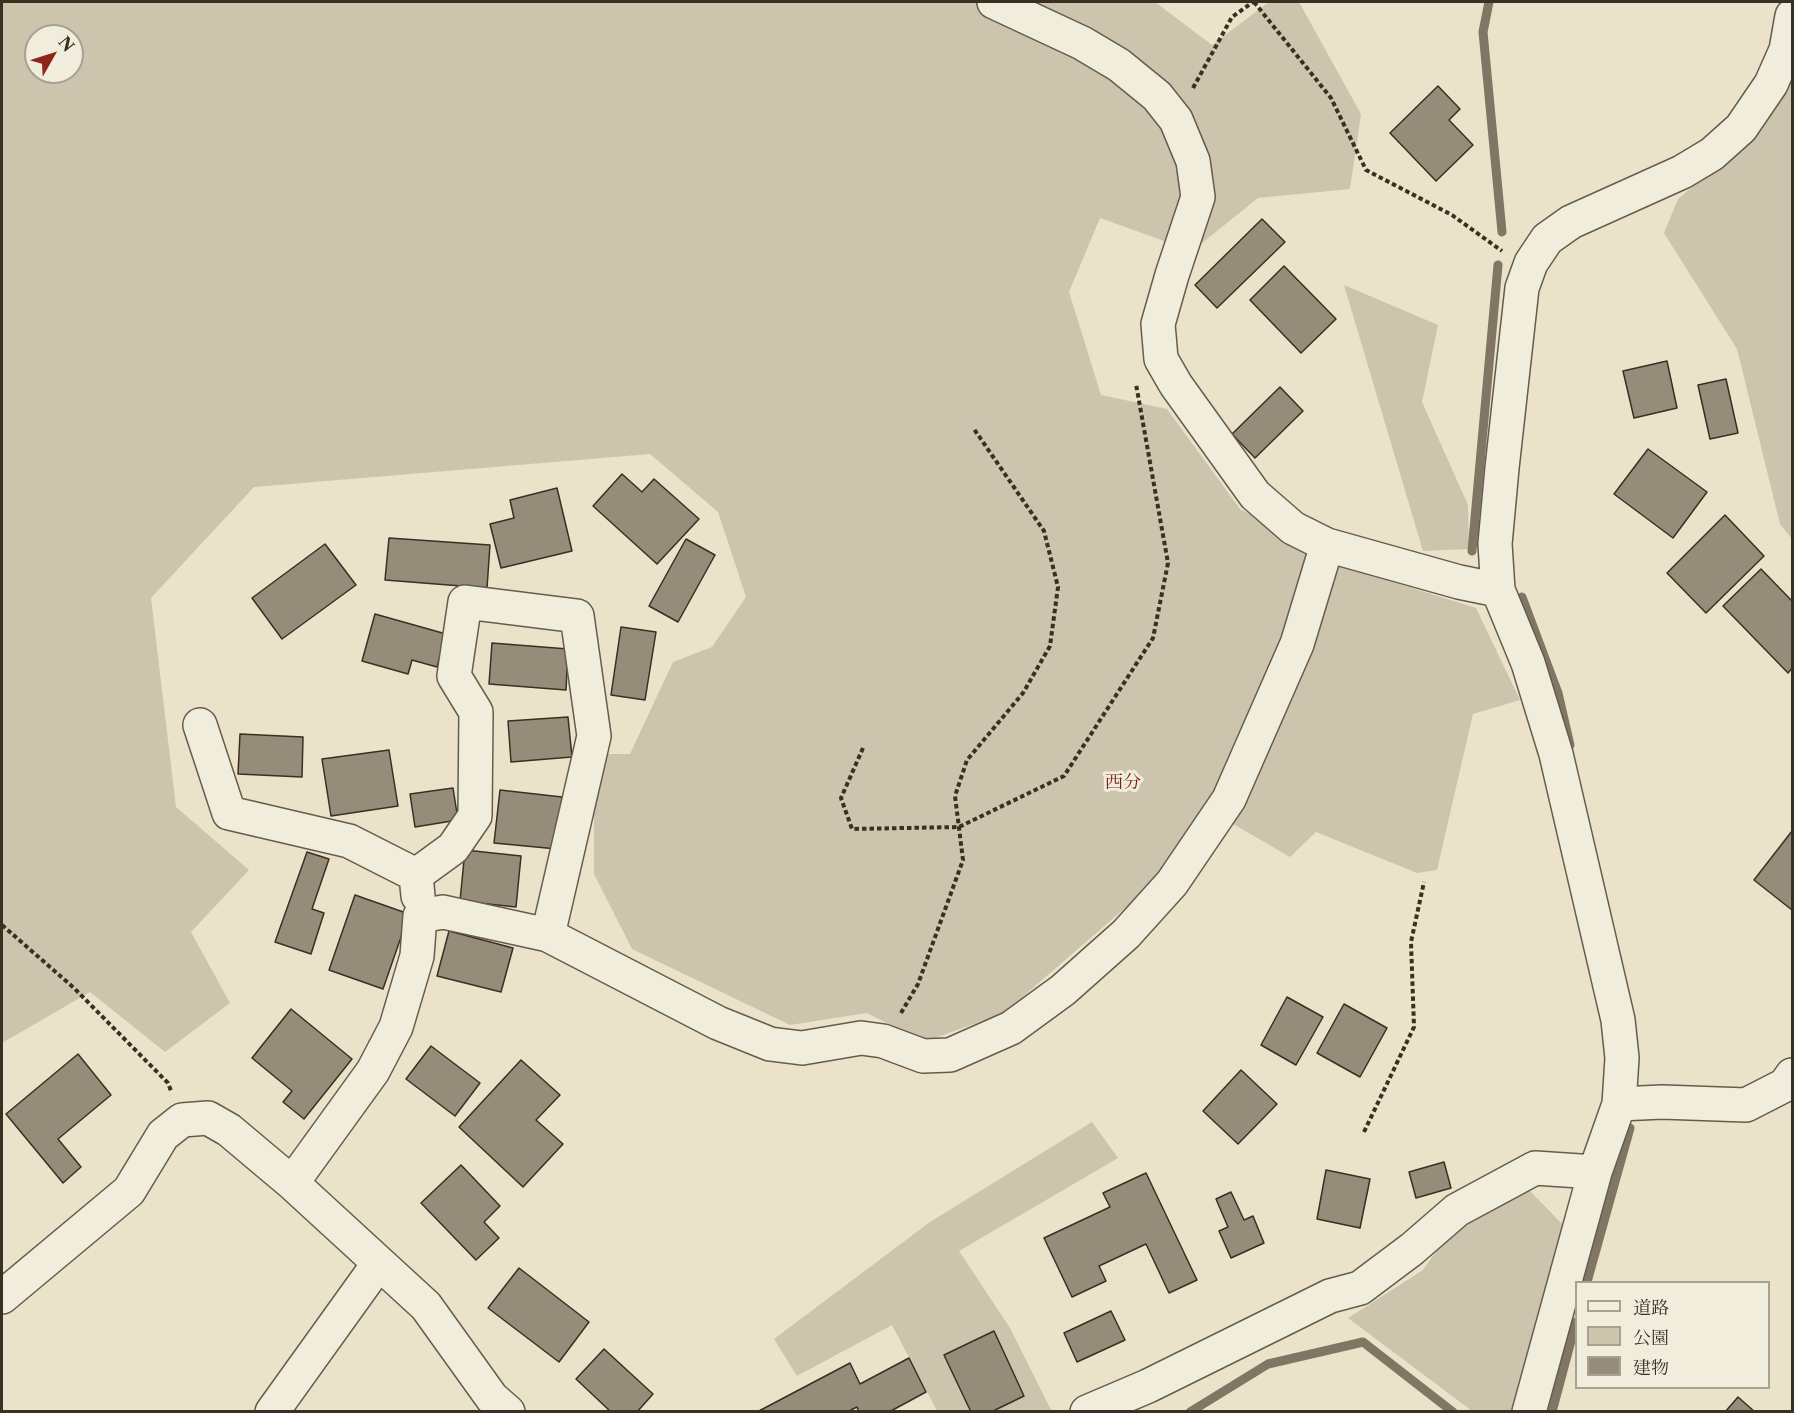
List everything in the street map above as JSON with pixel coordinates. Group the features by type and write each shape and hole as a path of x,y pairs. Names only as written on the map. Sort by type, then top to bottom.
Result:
{"street":[{"path":"994,2 1082,43 1119,65 1156,96 1176,120 1192,160 1198,197 1158,324 1161,358 1176,385 1255,495 1293,528 1327,545 1459,582 1498,590"},
{"path":"1528,1412 1595,1172 1619,1104 1622,1058 1618,1020 1556,754 1528,663 1498,590 1495,544 1522,288 1531,263 1547,239 1571,222 1682,172 1712,154 1741,128 1771,84 1786,50 1792,16"},
{"path":"420,916 443,912 548,935 718,1023 770,1044 802,1048 861,1038 883,1041 923,1056 950,1055 1011,1028 1063,990 1118,941 1172,884 1229,799 1297,644 1327,545"},
{"path":"416,875 453,848 475,816 476,712 454,676 465,602 577,616 594,736 548,935"},
{"path":"200,725 229,813 349,841 416,875"},
{"path":"292,1183 373,1071 396,1027 417,956 420,916 416,875"},
{"path":"1619,1104 1662,1102 1746,1105 1785,1085 1792,1075"},
{"path":"2,1297 129,1191 163,1135 182,1120 208,1118 229,1130 292,1183 426,1306 492,1398 508,1412"},
{"path":"1087,1412 1148,1386 1330,1296 1360,1288 1412,1249 1457,1210 1535,1168 1595,1172"},
{"path":"272,1412 379,1263"}],"path":[{"path":"1176,120 1232,17 1254,2 1331,98 1366,170 1452,215 1503,252 1531,263"},
{"path":"863,748 841,798 852,829 959,827 1064,776 1153,638 1168,563 1136,383"},
{"path":"883,1041 918,984 963,860 955,796 967,760 1023,693 1050,646 1058,587 1044,531 974,429"},
{"path":"1364,1132 1414,1027 1411,942 1424,882"},
{"path":"2,925 74,988 168,1083 182,1120"}],"green space":[{"path":"2,2 1155,2 1212,45 1269,2 1299,2 1361,114 1350,189 1258,198 1192,251 1100,218 1069,292 1101,395 1167,409 1240,509 1358,571 1476,608 1520,700 1473,714 1437,870 1417,873 1316,832 1290,857 1228,821 1264,764 1240,753 1147,889 1004,1013 924,1042 867,1013 790,1025 632,949 594,874 594,754 630,754 673,662 712,647 746,597 718,512 650,454 254,487 151,598 176,807 249,870 191,932 230,1003 165,1052 90,992 2,1043"},
{"path":"1792,74 1792,539 1780,524 1737,349 1664,233 1678,199 1763,128"},
{"path":"1344,285 1438,325 1422,402 1468,505 1469,549 1423,551"},
{"path":"1092,1122 1118,1158 959,1251 1010,1328 1051,1410 1046,1412 937,1411 892,1325 797,1376 774,1339 930,1222"},
{"path":"1529,1190 1564,1226 1514,1411 1472,1411 1348,1318 1423,1270 1458,1221"}],"building":[{"path":"1438,86 1460,109 1449,120 1473,145 1436,181 1390,133"},
{"path":"1262,219 1285,242 1217,308 1195,285"},
{"path":"1284,266 1336,319 1301,353 1250,300"},
{"path":"1667,361 1677,408 1634,418 1623,371"},
{"path":"1726,379 1738,433 1710,439 1698,385"},
{"path":"1280,387 1303,411 1255,458 1232,434"},
{"path":"1648,449 1707,492 1673,538 1614,494"},
{"path":"622,474 642,492 654,479 699,519 657,564 593,506"},
{"path":"557,488 572,551 501,568 490,524 514,518 510,500"},
{"path":"1725,515 1764,556 1706,613 1667,573"},
{"path":"389,538 490,545 487,588 385,580"},
{"path":"686,539 715,555 678,622 649,606"},
{"path":"325,544 356,585 282,639 252,598"},
{"path":"1761,569 1792,601 1792,668 1788,673 1723,606"},
{"path":"375,614 446,634 437,667 412,660 408,674 362,661"},
{"path":"621,627 656,632 645,700 611,695"},
{"path":"492,643 568,649 566,690 489,684"},
{"path":"568,717 572,757 511,762 508,721"},
{"path":"240,734 303,737 302,777 238,774"},
{"path":"389,750 398,806 331,816 322,759"},
{"path":"453,788 458,820 415,827 410,794"},
{"path":"500,790 562,797 557,849 494,843"},
{"path":"1792,831 1792,910 1754,880"},
{"path":"465,850 521,856 516,907 460,901"},
{"path":"307,852 329,859 312,909 324,913 311,954 275,942"},
{"path":"355,895 409,914 383,989 329,970"},
{"path":"449,931 513,948 501,992 437,976"},
{"path":"1287,997 1323,1017 1296,1065 1261,1045"},
{"path":"1344,1004 1387,1028 1360,1077 1317,1053"},
{"path":"291,1009 352,1059 304,1119 283,1102 292,1091 252,1058"},
{"path":"431,1046 480,1083 455,1116 406,1079"},
{"path":"78,1054 111,1095 58,1139 81,1167 63,1183 6,1114"},
{"path":"521,1060 560,1095 536,1120 563,1144 523,1187 459,1127"},
{"path":"1241,1070 1277,1104 1238,1144 1203,1111"},
{"path":"1444,1162 1451,1188 1416,1198 1409,1172"},
{"path":"461,1165 500,1206 484,1222 499,1238 476,1260 421,1203"},
{"path":"1326,1170 1370,1179 1360,1228 1317,1219"},
{"path":"1146,1173 1197,1280 1169,1293 1146,1244 1099,1266 1106,1281 1072,1297 1044,1238 1110,1207 1103,1193"},
{"path":"1231,1192 1244,1220 1253,1216 1264,1243 1231,1258 1219,1231 1228,1227 1216,1199"},
{"path":"519,1268 589,1322 559,1362 488,1308"},
{"path":"1111,1311 1125,1340 1077,1362 1064,1333"},
{"path":"994,1331 1024,1396 991,1412 971,1412 944,1355"},
{"path":"604,1349 653,1394 637,1412 611,1412 576,1379"},
{"path":"909,1358 926,1392 889,1412 859,1412 857,1407 847,1412 757,1412 850,1363 860,1384"},
{"path":"1738,1397 1755,1412 1725,1412"}],"waterway":[{"path":"1489,2 1483,32 1502,232"},
{"path":"1472,551 1498,265"},
{"path":"1522,597 1558,693 1570,745"},
{"path":"1587,1281 1630,1128"},
{"path":"1552,1412 1575,1326"},
{"path":"1190,1412 1268,1364 1363,1342 1453,1412"}],"district":[{"name":"西分","path":"1123,783"}]}
